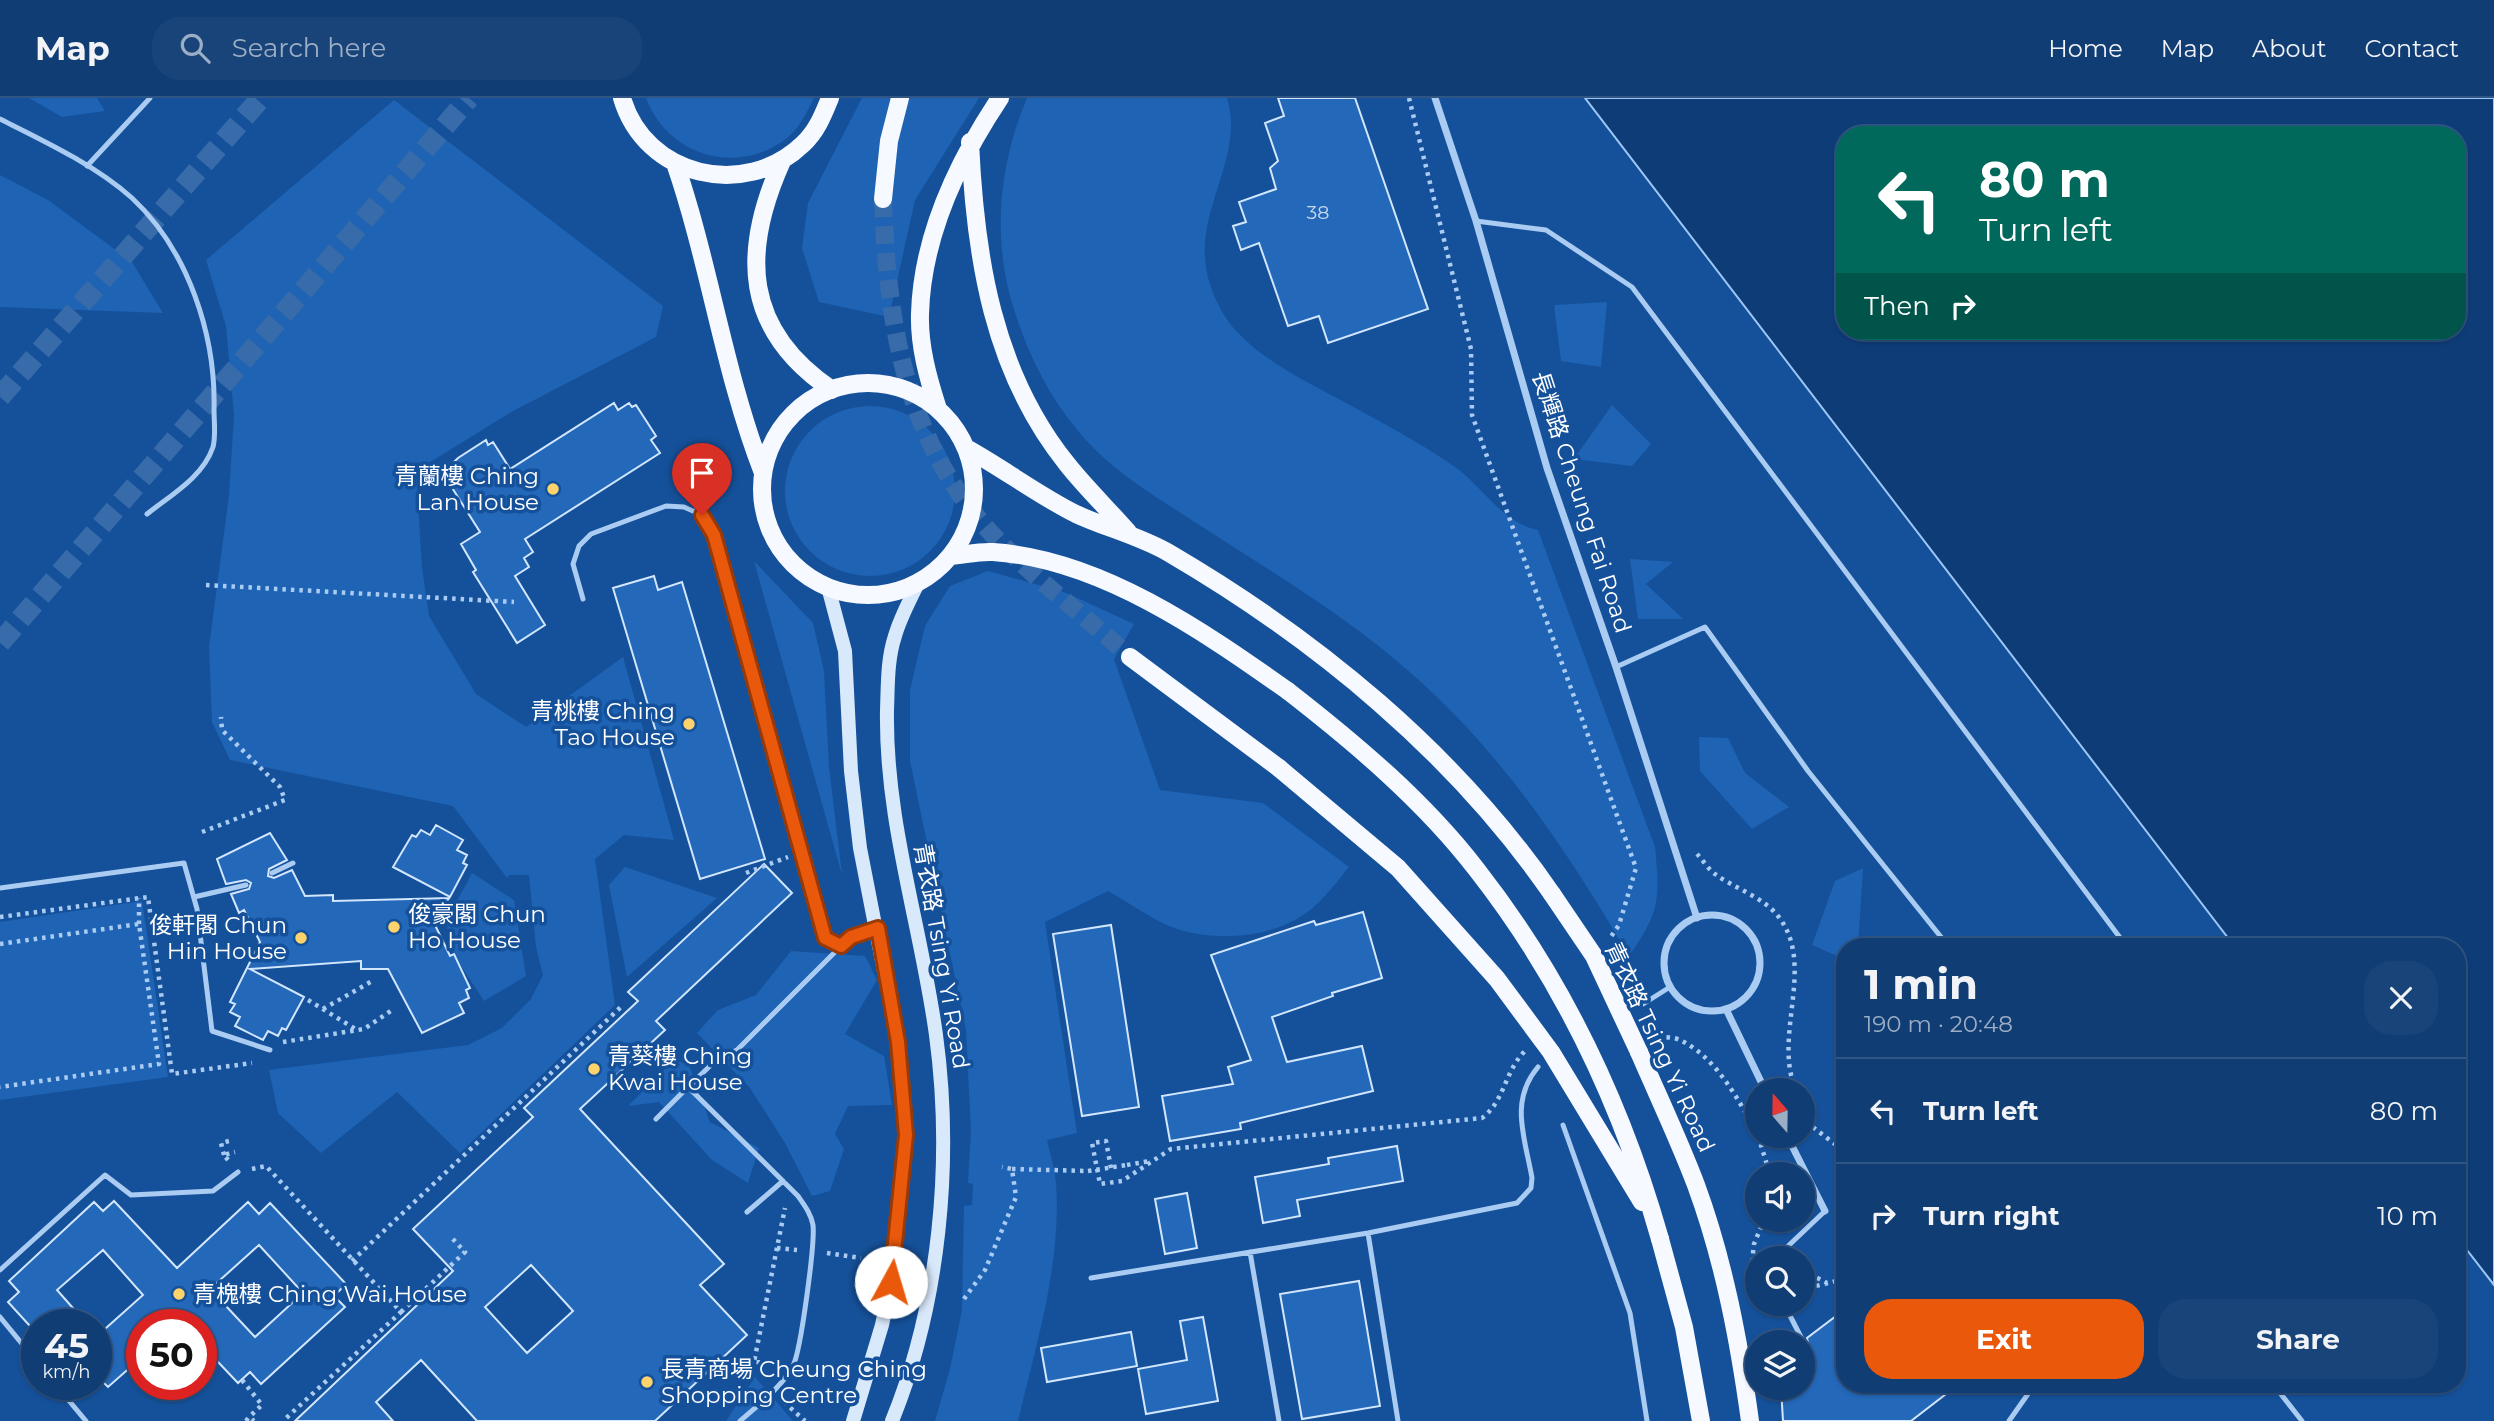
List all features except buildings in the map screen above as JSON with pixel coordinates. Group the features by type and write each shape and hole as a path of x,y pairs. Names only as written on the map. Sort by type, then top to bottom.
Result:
{"main road":[{"path":"622,98 632,123 651,146 675,163 697,172 726,176 765,169 782,161 804,144 819,125 830,98"},
{"path":"883,199 889,141 900,98"},
{"path":"938,409 922,347 921,293 940,214 970,142 1000,98"},
{"path":"970,142 982,267 991,314 1006,359 1032,412 1060,454 1130,535"},
{"path":"782,161 765,198 759,222 755,250 757,278 774,331 790,354 810,374 832,390"},
{"path":"675,163 718,312 741,417 763,473 765,514 771,533 795,567 828,587 847,593 890,593 918,583 950,556 965,533 974,504 974,474 967,449 955,427 938,409 903,389 878,384 856,384 832,390 807,402 786,422 771,446 763,473"},
{"name":"青衣路 Tsing Yi Road","path":"967,449 1077,514 1167,552 1284,627 1419,740 1482,804 1531,863 1594,957 1621,1010 1696,1185 1734,1324 1751,1421"},
{"path":"950,556 989,552 1027,555 1079,570 1194,628 1288,691 1350,740 1410,797 1476,869 1510,916 1580,1028 1616,1112 1646,1190 1660,1239 1686,1340 1701,1421"},
{"name":"青衣路 Tsing Yi Road","path":"892,1421 919,1338 930,1281 943,1133 936,1036 897,842 888,766 890,662 895,637 918,583"},
{"path":"828,587 845,651 857,822 898,1042 906,1135 891,1282 882,1325 853,1421"},
{"path":"1130,657 1279,768 1398,868 1447,921 1513,998 1551,1052 1638,1195 1660,1239"}],"street":[{"name":"長輝路 Cheung Fai Road","path":"1435,98 1475,221 1547,468 1616,667 1697,918"},
{"path":"1713,915 1730,918 1744,928 1755,941 1760,957 1759,973 1752,989 1741,1001 1726,1009 1704,1011 1684,1003 1670,987 1664,971 1664,954 1670,938 1682,925 1713,915"},
{"path":"1726,1009 1759,1078"},
{"path":"1793,1148 1825,1212"}],"lane":[{"path":"87,166 150,98"},
{"path":"0,119 87,166 132,198 170,242 200,312 215,377 214,446 200,472 148,514"},
{"path":"1475,221 1546,230 1632,287 2120,938"},
{"path":"583,599 573,564 579,547 592,534 666,506 684,507 702,515 714,535 825,938 841,946"},
{"path":"1616,667 1705,627 1808,771 1942,938"},
{"path":"0,888 184,863 194,897 212,1031 270,1050"},
{"path":"272,873 293,863"},
{"path":"194,897 246,886"},
{"path":"656,1119 713,1063 737,1050 851,937 878,928"},
{"path":"1643,1004 1670,987"},
{"path":"1091,1279 1368,1233 1506,1206 1524,1197 1531,1188 1532,1178 1520,1109 1521,1093 1526,1081 1538,1067"},
{"path":"688,1087 789,1186 811,1215 813,1227 813,1252 794,1363 773,1392 740,1421"},
{"path":"1563,1125 1630,1313 1647,1421"},
{"path":"0,1270 105,1175 131,1195 213,1191 238,1172"},
{"path":"747,1212 783,1181"},
{"path":"1788,1246 1825,1212"},
{"path":"1368,1233 1398,1421"},
{"path":"1250,1252 1279,1421"},
{"path":"0,1317 21,1343"},
{"path":"2009,1421 2029,1393"},
{"path":"2280,1393 2302,1421"},
{"path":"68,1400 86,1421"}],"path":[{"path":"206,585 514,602"},
{"path":"202,832 285,800 280,787 222,730 221,717"},
{"path":"1691,846 1712,872 1778,916 1792,947 1793,993 1788,1031 1794,1078"},
{"path":"746,873 802,853"},
{"path":"0,917 148,897 172,1074 266,1061 273,1044 365,1029 392,1010"},
{"path":"139,898 139,924 159,1064"},
{"path":"0,944 139,924"},
{"path":"323,1009 374,980"},
{"path":"308,1000 357,1030"},
{"path":"352,1261 623,1005"},
{"path":"0,1087 171,1062"},
{"path":"1815,1129 1836,1145"},
{"path":"233,1140 221,1143 224,1155 238,1172 266,1167 401,1312"},
{"path":"1094,1163 1091,1143 1106,1141 1111,1168"},
{"path":"224,1155 235,1152"},
{"path":"1002,1167 1088,1171 1152,1161"},
{"path":"964,1299 985,1270 1016,1197 1012,1169"},
{"path":"789,1186 754,1362 794,1363"},
{"path":"283,1421 465,1252 451,1237"},
{"path":"1815,1276 1828,1283"},
{"path":"1815,1286 1836,1281"},
{"path":"242,1380 262,1405 250,1420"},
{"path":"773,1392 805,1421"}],"shaded area":[{"path":"29,98 97,98 105,111 62,117"},
{"path":"646,98 814,98 805,116 783,141 764,151 743,157 723,158 704,154 669,133"},
{"path":"862,98 979,98 915,200 889,317 819,302 802,248 808,203"},
{"path":"1027,98 1227,98 1231,118 1230,138 1205,238 1206,268 1216,299 1226,318 1249,344 1272,361 1440,457 1465,475 1503,512 1525,526 1538,530 1655,847 1656,904 1647,928 1629,956 1558,842 1532,806 1445,705 1388,654 1337,615 1122,473 1092,447 1055,400 1036,366 1015,311 1004,268 1001,243 1002,194 1006,169 1018,121"},
{"path":"1585,98 2494,98 2494,1285 2466,1249 2466,938 2228,938"},
{"path":"394,100 663,306 656,337 513,411 416,471 422,568 429,616 476,694 526,727 623,657 674,840 624,835 595,859 615,1005 460,1153 397,1092 321,1153 278,1113 269,1070 468,1045 502,1028 531,999 543,975 536,947 529,875 509,875 507,878 453,806 230,760 212,722 209,647 229,495 234,415 226,326 206,260"},
{"path":"0,175 48,200 132,262 163,313 0,307"},
{"path":"1607,302 1601,367 1561,361 1554,305"},
{"path":"1612,405 1651,444 1632,466 1574,459"},
{"path":"870,406 903,412 930,431 949,458 955,491 949,524 930,551 903,570 870,576 837,570 810,551 791,524 785,491 791,458 810,431 837,412"},
{"path":"1630,559 1673,562 1646,584 1683,619 1638,619"},
{"path":"754,561 813,623 824,671 829,767 842,875"},
{"path":"988,571 1064,592 1134,624 1114,659 1160,790 1263,803 1349,867 1321,900 1302,916 1285,925 1246,935 1187,932 1161,922 1108,891 1045,922 1077,1133 1047,1140 1055,1178 1057,1213 1051,1273 1040,1333 1018,1421 935,1421 950,1369 962,1310 964,1206 972,1205 973,1184 968,1183 971,1132 966,1030 910,761 910,690 925,626 950,586"},
{"path":"1699,737 1728,738 1745,773 1789,807 1752,829 1700,771"},
{"path":"625,867 717,898 627,977 609,885"},
{"path":"1863,868 1859,938 1836,938 1836,956 1812,945 1835,881"},
{"path":"472,873 514,900 526,976 484,1001 458,961 447,927 451,911"},
{"path":"142,901 168,1077 0,1100 0,922"},
{"path":"791,951 865,956 877,980 845,1034 884,1056 892,1105 848,1106 835,1134 844,1149 830,1191 812,1196 785,1143 750,1088 697,1033 718,1010 756,995"},
{"path":"674,1060 689,1065 710,1122 759,1148 748,1183 712,1160 659,1102 628,1106"},
{"path":"755,1377 793,1421 726,1421"}],"tunnel":[{"path":"0,397 261,98"},
{"path":"0,643 469,98"},
{"path":"883,199 895,329 904,371 934,451 956,488 1000,542 1130,657"}],"place":[{"name":"青蘭樓 Ching Lan House","path":"553,489"},
{"name":"青桃樓 Ching Tao House","path":"689,724"},
{"name":"俊豪閣 Chun Ho House","path":"394,927"},
{"name":"俊軒閣 Chun Hin House","path":"301,938"},
{"name":"青葵樓 Ching Kwai House","path":"594,1069"},
{"name":"青槐樓 Ching Wai House","path":"179,1294"},
{"name":"長青商場 Cheung Ching Shopping Centre","path":"647,1382"}],"route":[{"path":"702,515 714,535 825,938 828,942 841,946 851,937 878,928 898,1042 906,1135 891,1282"}]}
